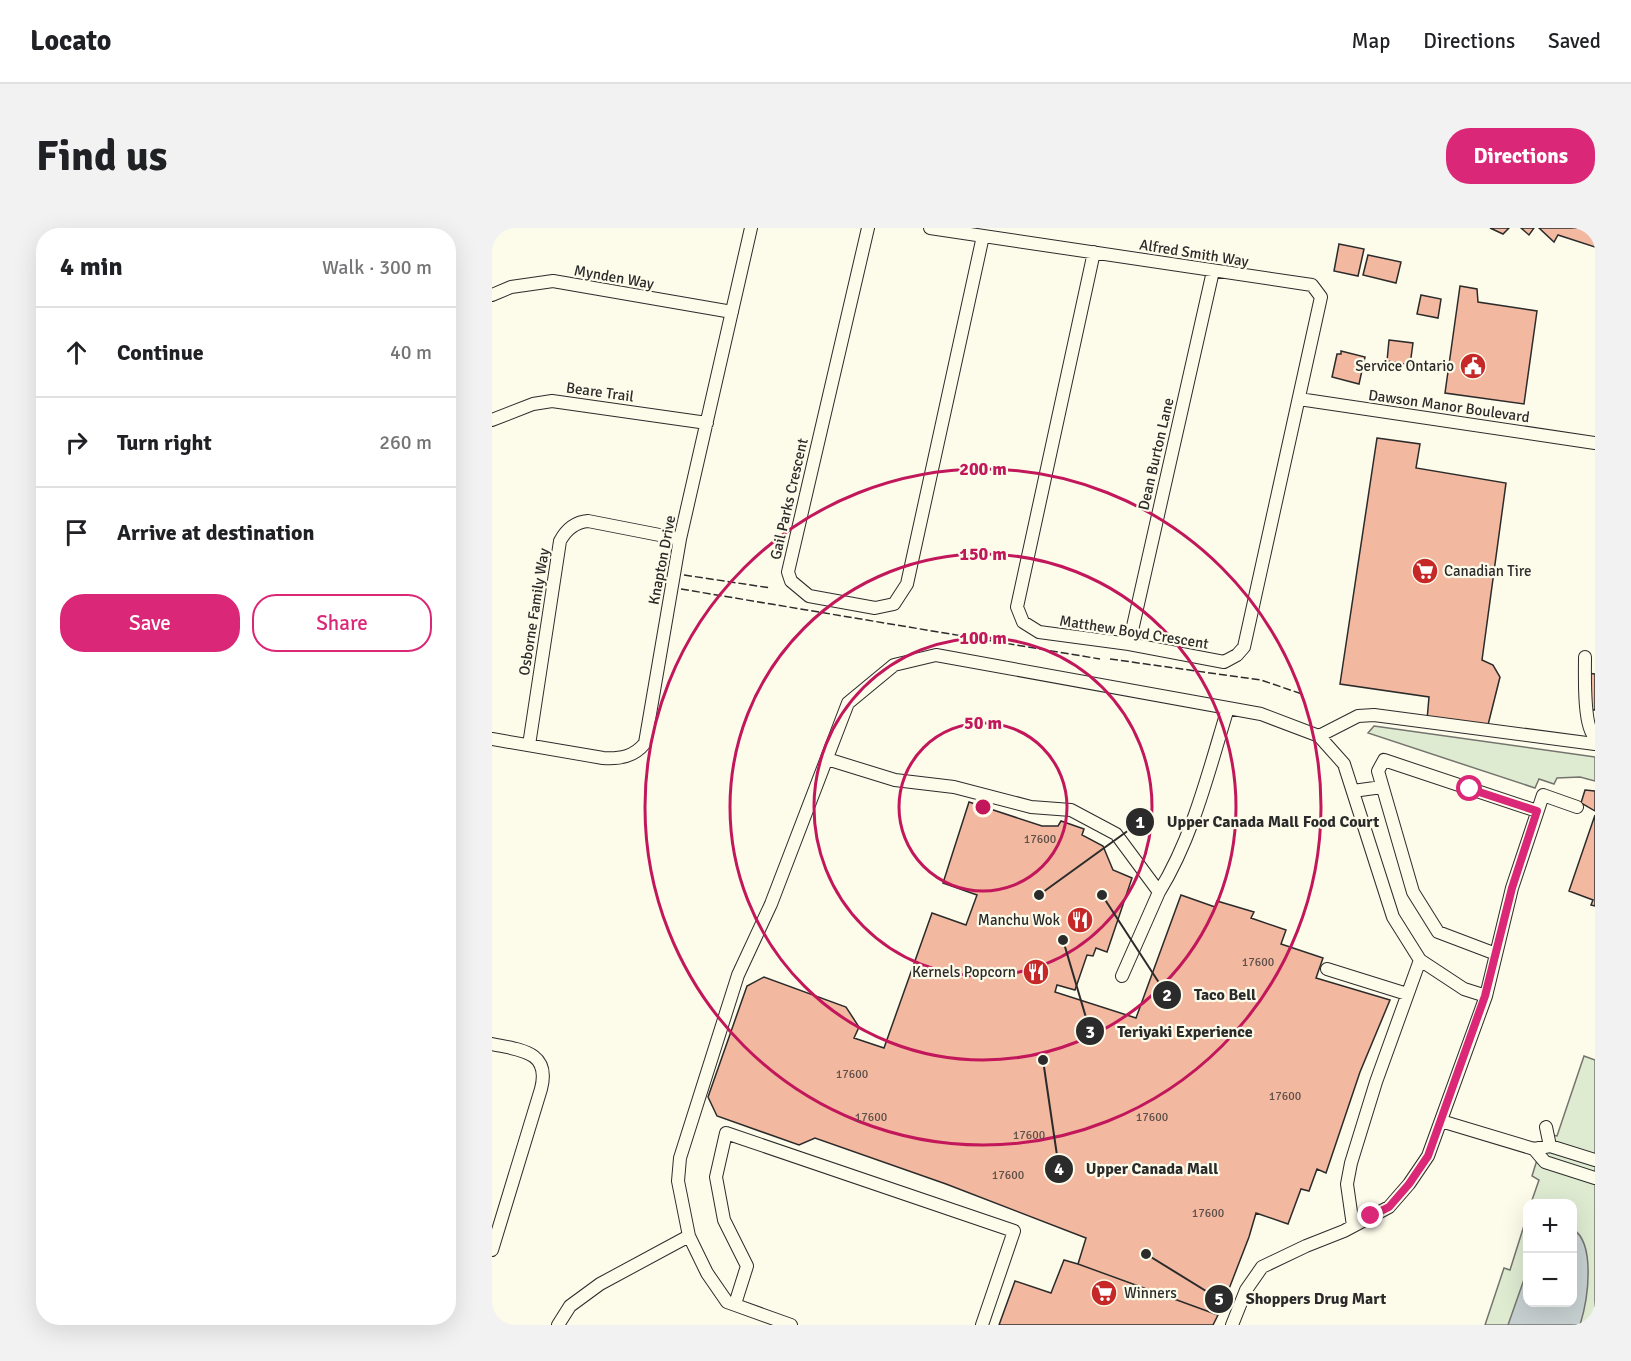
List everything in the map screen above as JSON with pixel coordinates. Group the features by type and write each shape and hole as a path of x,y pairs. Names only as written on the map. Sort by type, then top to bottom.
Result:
{"street":[{"name":"Knapton Drive","path":"492,739 617,759 638,752 645,743 680,539 751,228"},
{"name":"Gail Parks Crescent","path":"868,228 788,572 791,581 809,596 875,608 894,604 907,584 983,237"},
{"name":"Alfred Smith Way","path":"930,228 1312,285"},
{"name":"Matthew Boyd Crescent","path":"1094,252 1017,607 1023,622 1039,632 1129,644 1224,662 1237,656 1244,647 1321,297 1312,285"},
{"name":"Dean Burton Lane","path":"1129,644 1213,271"},
{"name":"Mynden Way","path":"492,295 511,287 553,281 732,312"},
{"name":"Dawson Manor Boulevard","path":"1299,399 1595,443"},
{"name":"Beare Trail","path":"492,420 533,404 552,401 707,423"},
{"name":"Osborne Family Way","path":"529,745 560,541 564,534 580,522 588,521 680,539"},
{"path":"790,1325 727,1302 707,1273 689,1236 678,1181 680,1158 738,975 771,904 848,703 894,665 936,655 1261,714 1319,736 1344,764 1393,917 1420,960 1464,988 1485,996"},
{"path":"1586,657 1584,701 1591,734 1595,737"},
{"path":"1122,976 1159,892 1178,858 1201,796 1228,708"},
{"path":"1319,736 1358,716 1374,715 1595,744"},
{"path":"827,759 895,780 954,787 1030,807 1071,810 1116,834 1159,892"},
{"path":"1496,954 1438,932 1413,892 1378,771 1384,760 1537,811"},
{"path":"1353,791 1382,787"},
{"path":"1232,1325 1246,1290 1262,1267 1353,1226 1389,1207 1409,1184 1428,1156 1485,996 1512,888 1543,795 1577,807"},
{"path":"1353,1226 1347,1184 1351,1163 1373,1091 1420,960"},
{"path":"1327,969 1407,994"},
{"path":"492,1044 529,1052 538,1061 543,1076 492,1250"},
{"path":"1441,1121 1534,1149 1550,1146 1595,1160"},
{"path":"1546,1127 1550,1146"},
{"path":"735,1304 747,1266 724,1220 716,1177 726,1132 1014,1231 982,1325"},
{"path":"1534,1149 1545,1162 1595,1178"},
{"path":"558,1325 570,1306 600,1284 689,1236"}],"green space":[{"path":"1374,726 1595,757 1595,781 1580,777 1557,778 1554,784 1539,779 1535,788 1368,733"},
{"path":"1584,1056 1595,1060 1595,1325 1485,1325 1504,1268 1510,1270 1523,1229 1523,1307 1577,1307 1577,1199 1532,1199 1539,1180 1532,1176 1545,1134 1557,1136"}],"shaded area":[{"path":"1577,1233 1585,1246 1588,1271 1586,1300 1580,1325 1508,1325 1523,1282 1523,1307 1577,1307"}],"building":[{"path":"1490,228 1509,228 1503,234"},
{"path":"1521,228 1534,228 1529,235"},
{"path":"1539,228 1595,228 1595,247 1558,235 1554,242"},
{"path":"1339,244 1364,249 1358,276 1334,271"},
{"path":"1368,255 1401,262 1396,283 1363,275"},
{"path":"1460,286 1477,289 1478,302 1537,311 1524,404 1445,393"},
{"path":"1421,295 1441,299 1438,318 1417,314"},
{"path":"1389,340 1413,343 1410,365 1387,361"},
{"path":"1341,351 1365,357 1359,384 1332,377 1337,354 1341,354"},
{"name":"Canadian Tire","path":"1377,438 1420,444 1416,468 1506,483 1482,660 1493,665 1500,677 1487,729 1427,720 1429,697 1340,684"},
{"path":"1587,673 1595,674 1595,710 1583,709"},
{"path":"1585,790 1595,791 1595,811 1581,803"},
{"path":"969,802 1042,826 1058,826 1061,821 1084,829 1082,835 1103,846 1113,870 1132,878 1107,952 1096,948 1093,956 1087,955 1075,990 1057,985 1055,992 1136,1018 1181,895 1215,907 1217,901 1254,912 1251,918 1286,930 1281,944 1323,958 1316,978 1390,1000 1360,1072 1326,1173 1317,1169 1309,1191 1301,1189 1288,1224 1256,1213 1249,1237 1213,1325 999,1325 1015,1281 1051,1293 1064,1260 1078,1264 1086,1238 946,1184 815,1138 799,1145 717,1116 708,1097 747,986 764,977 846,1007 859,1027 854,1038 884,1048 932,913 966,925 977,895 943,883"},
{"path":"1595,815 1595,906 1591,905 1593,900 1569,891"},
{"name":"Winners","path":"1064,1260 1218,1315 1213,1325 999,1325 1015,1281 1051,1293"}],"fence":[{"path":"684,575 771,588"},
{"path":"681,589 1100,659"},
{"path":"1110,659 1261,680 1302,694"}],"place":[{"name":"Service Ontario","path":"1473,366"},
{"name":"Canadian Tire","path":"1425,571"},
{"name":"Upper Canada Mall Food Court","path":"1039,895"},
{"name":"Taco Bell","path":"1102,895"},
{"name":"Manchu Wok","path":"1080,920"},
{"name":"Teriyaki Experience","path":"1063,940"},
{"name":"Kernels Popcorn","path":"1036,972"},
{"name":"Upper Canada Mall","path":"1043,1060"},
{"name":"Shoppers Drug Mart","path":"1146,1254"},
{"name":"Winners","path":"1104,1293"}],"route":[{"path":"1371,1216 1389,1207 1409,1184 1428,1156 1485,996 1512,888 1537,811 1470,789"}]}
